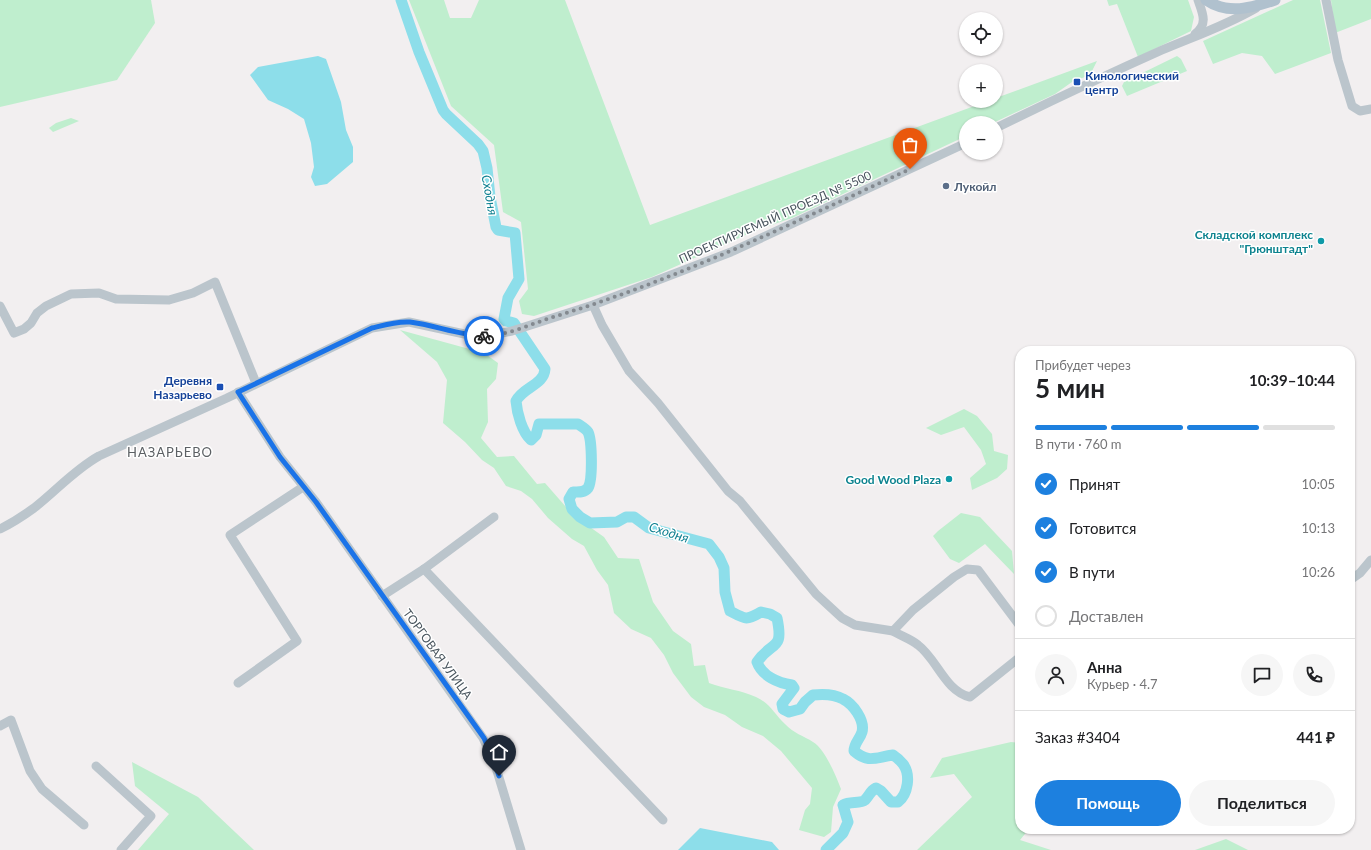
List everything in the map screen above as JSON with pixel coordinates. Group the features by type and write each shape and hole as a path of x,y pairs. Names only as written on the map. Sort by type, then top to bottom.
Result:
{"main road":[{"path":"1206,0 1219,7 1227,9 1248,8 1275,0"}],"street":[{"path":"1192,37 1202,29 1204,22 1204,16 1198,0"},
{"path":"1326,0 1338,60 1352,106 1360,111 1371,109"},
{"path":"1003,125 1192,37 1229,23 1263,4"},
{"name":"ПРОЕКТИРУЕМЫЙ ПРОЕЗД № 5500","path":"0,529 34,508 85,464 372,328 409,322 475,336 487,336 512,331 532,323 593,305 739,248 959,146"},
{"path":"0,306 14,333 24,329 37,313 46,306 71,294 99,293 116,299 169,300 193,293 215,282 256,383"},
{"path":"593,305 602,325 629,371 658,403 728,491 740,502 816,594 842,618 855,625 893,631 918,645 946,680 962,695 970,697 1015,662"},
{"name":"ТОРГОВАЯ УЛИЦА","path":"238,392 280,457 316,502 484,738 494,761 521,850"},
{"path":"238,683 298,641 230,535 303,487"},
{"path":"382,596 424,569 494,517"},
{"path":"1355,576 1371,560"},
{"path":"893,631 913,610 960,573 967,569 973,568 978,570 1015,619"},
{"path":"424,569 663,820"},
{"path":"0,726 11,720 30,771 42,789 84,825"},
{"path":"96,766 151,816 121,850"}],"green space":[{"path":"0,0 151,0 155,23 117,80 0,107"},
{"path":"409,0 444,0 450,18 471,18 479,0 565,0 650,225 969,108 1003,108 1003,95 1097,61 1090,75 1072,82 1055,94 1003,118 1003,116 959,116 959,139 792,218 757,230 652,277 534,316 522,314 519,301 528,289 521,222 503,212 494,145 451,106"},
{"path":"1107,0 1188,0 1194,17 1191,31 1138,57 1117,4 1109,6"},
{"path":"1293,0 1320,0 1331,53 1275,74 1262,56 1242,53 1213,64 1203,41"},
{"path":"1331,0 1371,0 1371,19 1335,33"},
{"path":"1177,56 1181,59 1187,71 1127,96 1122,86 1124,82"},
{"path":"71,118 79,121 53,132 49,128 56,123"},
{"path":"400,330 484,353 498,363 496,379 487,389 488,422 481,438 497,457 514,456 537,484 545,483 573,515 604,537 618,558 639,559 653,602 673,631 691,644 694,666 705,665 709,683 756,697 769,706 788,727 813,742 822,750 830,763 841,789 833,807 831,832 824,837 799,830 805,810 810,804 812,788 781,751 763,736 742,727 725,715 704,707 691,697 673,673 664,655 651,638 631,629 614,613 608,585 597,570 584,546 572,539 548,518 532,499 521,491 506,486 494,468 482,460 465,442 443,423 447,380 437,362"},
{"path":"964,409 977,416 992,434 994,451 1008,455 1007,469 997,478 972,490 970,478 986,464 981,450 964,427 941,435 926,428"},
{"path":"961,513 980,517 1012,551 1014,574 985,544 959,563 950,559 933,536"},
{"path":"1011,742 1015,742 1015,834 1025,834 1020,840 1051,850 917,850 972,797 954,774 930,778 942,758"},
{"path":"132,762 198,797 254,850 138,850 169,814 135,786"},
{"path":"1226,839 1248,850 1195,850"}],"water":[{"path":"318,56 326,59 341,102 346,130 353,147 353,162 327,184 315,186 311,177 314,167 311,143 304,119 288,109 268,100 250,75 258,67"},
{"path":"700,828 772,842 779,850 678,850"}],"waterway":[{"name":"Сходня","path":"401,0 419,52 443,110 478,144 483,151 496,227 498,230 515,233 519,279 508,298 504,319 514,323 545,369 541,379 523,392 516,401 519,417 525,432 531,440 536,435 539,424 578,424 588,432 591,460 590,484 585,491 573,492 569,499 572,509 580,517 590,523 617,522 626,517 634,517 649,528 709,544 719,557 724,568 725,592 730,611 746,618 752,617 761,612 770,614 777,618 779,629 778,641 762,655 757,662 759,667 771,678 781,683 792,685 794,688 782,704 783,709 789,712 800,709 813,695 820,694 836,696 843,699 854,708 862,722 862,732 854,751 868,759 893,755 903,764 908,779 906,789 901,799 898,802 891,802 881,791 876,788 872,790 865,800 843,805 848,822 843,833 826,850"}],"way so far":[{"path":"484,336 512,331 532,323 593,305 683,271 739,248 910,169"}],"place":[{"name":"Кинологический центр","path":"1077,82"},
{"name":"Лукойл","path":"946,186"},
{"name":"Складской комплекс \"Грюнштадт\"","path":"1321,241"},
{"name":"Деревня Назарьево","path":"220,387"},
{"name":"Good Wood Plaza","path":"949,479"}],"district":[{"name":"НАЗАРЬЕВО","path":"170,452"}],"route":[{"path":"484,336 469,335 409,322 372,328 238,392 280,457 316,502 484,738 499,776"}]}
